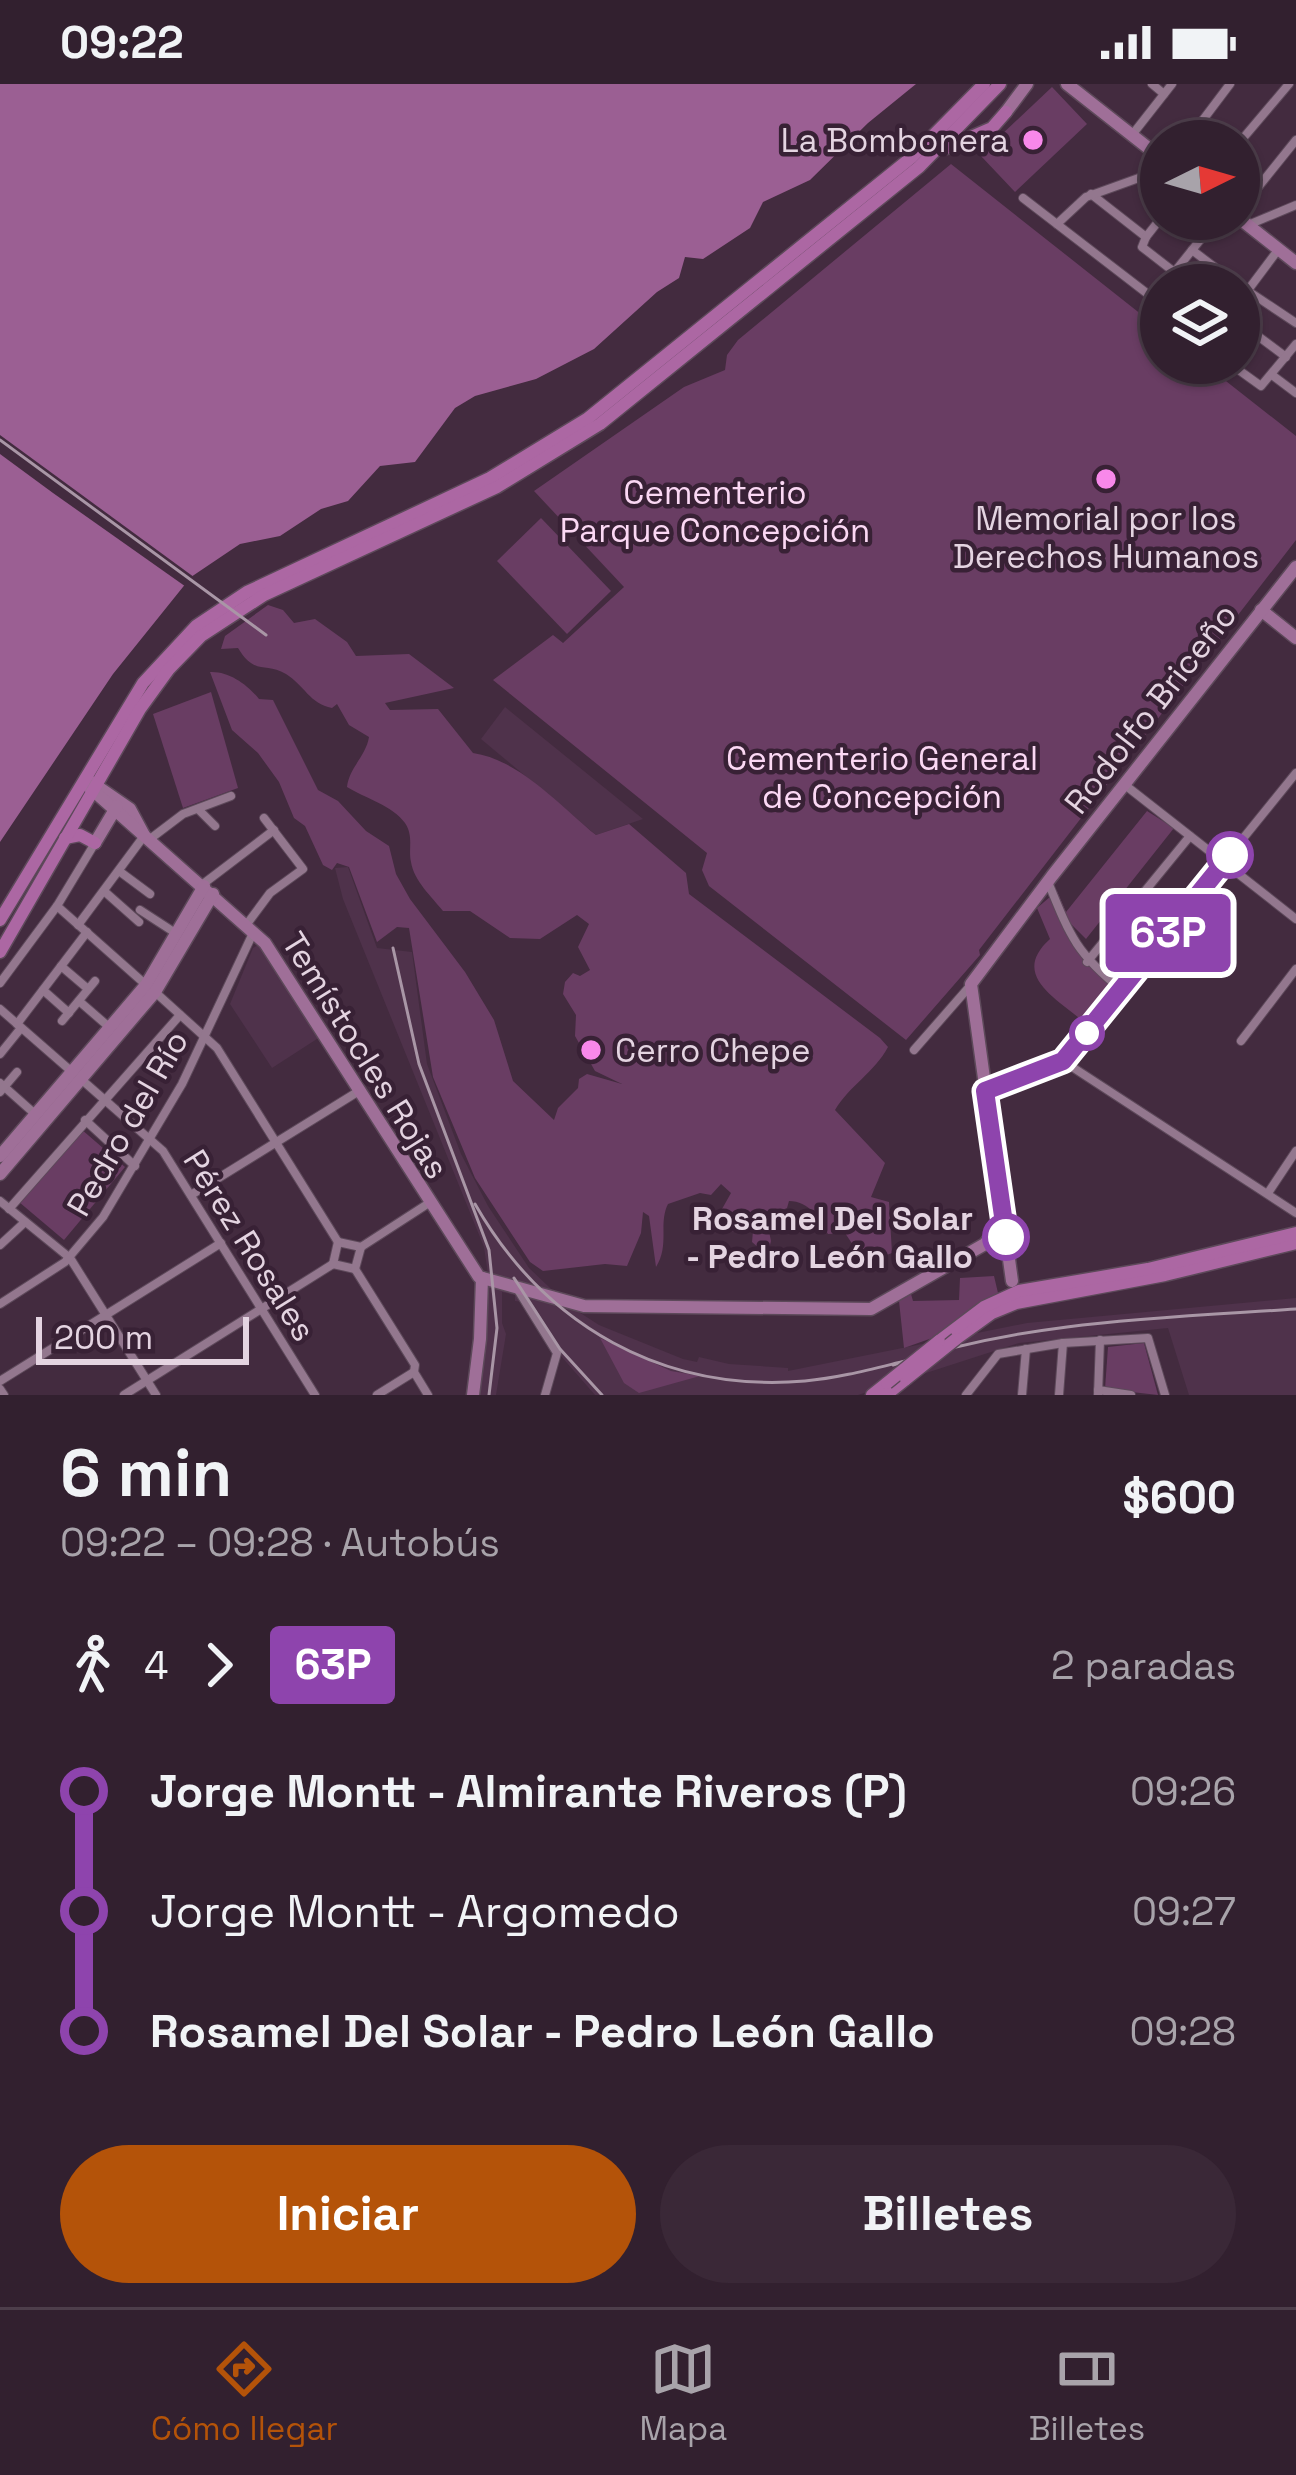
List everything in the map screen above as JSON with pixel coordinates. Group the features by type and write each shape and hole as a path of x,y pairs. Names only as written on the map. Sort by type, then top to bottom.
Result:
{"main road":[{"path":"992,88 994,113 1006,112"},
{"path":"0,952 149,695 210,628 264,596 508,481 582,436 653,384 934,153 992,88"},
{"path":"0,920 153,670 212,614 264,583 490,478 597,412 992,88"},
{"path":"934,153 992,128 1006,112"},
{"path":"65,838 80,835 95,843"},
{"path":"886,1389 939,1341 984,1307 1008,1296 1295,1239"},
{"path":"872,1395 906,1379 992,1312 1016,1303 1165,1275 1295,1239"},
{"path":"1008,1296 1012,1281 1025,1290"}],"street":[{"path":"1006,112 1027,84"},
{"path":"1066,84 1140,141"},
{"path":"1152,84 1164,94"},
{"path":"1132,135 1172,84"},
{"path":"1203,120 1230,84"},
{"path":"1258,120 1289,84"},
{"path":"1260,192 1296,140"},
{"path":"1057,224 1091,194 1140,177"},
{"path":"1091,194 1140,232"},
{"path":"1023,198 1140,288"},
{"path":"1260,214 1296,206"},
{"path":"1260,232 1289,254 1260,274"},
{"path":"1145,240 1142,248 1163,264"},
{"path":"1181,264 1200,240"},
{"path":"1192,250 1211,264"},
{"path":"1260,299 1296,323"},
{"path":"1260,338 1286,357"},
{"path":"1258,384 1272,375 1296,344"},
{"path":"1272,375 1296,393"},
{"name":"Rodolfo Briceño","path":"914,1051 970,986 1296,567"},
{"path":"1261,610 1296,638"},
{"path":"985,1091 1063,1061 1296,773"},
{"name":"Temístocles Rojas","path":"83,778 269,948 477,1274"},
{"path":"1125,785 1296,919"},
{"path":"78,925 146,838 177,818 231,796"},
{"path":"0,983 57,906 117,805"},
{"path":"198,808 215,826"},
{"path":"0,1156 151,989 177,934 206,889 274,830 264,818"},
{"name":"Pedro del Río","path":"0,1304 70,1258 103,1217 152,1140 206,1036 250,928 270,893 303,869 274,830"},
{"path":"1087,962 1190,836"},
{"path":"119,871 153,890 138,917"},
{"path":"1048,881 1074,945 1122,991"},
{"path":"0,1174 151,989 206,889"},
{"path":"104,891 138,917 177,934"},
{"path":"1136,904 1168,932"},
{"path":"57,906 206,1036 338,1242 333,1264"},
{"path":"0,1054 87,932"},
{"path":"43,990 66,1017 91,985 61,966"},
{"path":"1241,1041 1296,969"},
{"path":"970,986 1012,1281"},
{"path":"79,1001 111,1028"},
{"name":"Pérez Rosales","path":"0,1010 152,1140 315,1395"},
{"path":"9,1209 180,1015"},
{"path":"1063,1061 1296,1213"},
{"path":"17,1072 2,1087 36,1115"},
{"path":"191,1196 359,1091"},
{"path":"85,1120 135,1166"},
{"path":"1268,1193 1296,1151"},
{"path":"0,1201 70,1258 156,1395"},
{"path":"428,1395 356,1269 361,1247 429,1203"},
{"path":"473,1395 480,1339 477,1274 567,1304 595,1307 871,1309 985,1244 1003,1219"},
{"path":"0,1245 26,1221"},
{"path":"338,1242 361,1247"},
{"path":"1,1388 221,1244"},
{"path":"985,1244 1008,1250"},
{"path":"124,1395 333,1264 356,1269"},
{"path":"517,1289 557,1353 545,1395"},
{"path":"974,1392 998,1354 1063,1343 1148,1338 1166,1395"},
{"path":"1100,1340 1098,1393 1131,1395"},
{"path":"1059,1395 1063,1343"},
{"path":"1022,1395 1026,1349"},
{"path":"377,1395 414,1372"}],"shaded area":[{"path":"0,84 916,84 810,180 763,202 750,228 703,259 685,257 679,278 594,349 536,379 475,396 455,408 415,462 380,466 348,501 321,509 280,536 240,544 191,577 113,674 0,842"},
{"path":"505,707 643,819 596,835 481,739"},
{"path":"348,867 377,948 412,952 427,1064 461,1154 488,1206 529,1268 568,1305 599,1325 683,1359 697,1362 699,1357 788,1371 1027,1323 1296,1298 1296,1395 1189,1395 1168,1328 1019,1343 858,1395 595,1395 544,1328 533,1322 524,1302 502,1292 506,1334 496,1395 480,1395 487,1341 484,1247 343,899 335,868"},
{"path":"261,943 320,1037 272,1068 230,1004 253,948"}],"green space":[{"name":"La Bombonera","path":"1052,87 1087,124 1015,192 980,155"},
{"name":"Cementerio General de Concepción","path":"951,164 1140,313 1140,384 1230,384 1296,436 1296,540 979,950 980,955 906,1040 709,886 702,870 707,853 493,680 553,635 563,643 624,587 534,491 684,387 725,370 727,355 738,340"},
{"path":"541,518 611,591 567,634 497,561"},
{"path":"268,605 283,610 294,623 315,619 347,642 356,656 409,654 454,688 385,703 390,710 438,709 473,753 523,774 596,835 629,824 686,873 689,894 880,1038 888,1047 835,1110 885,1163 871,1197 889,1202 892,1253 865,1263 845,1233 828,1234 808,1207 789,1201 787,1208 766,1217 771,1241 769,1249 760,1249 752,1242 753,1231 742,1222 733,1232 722,1209 731,1193 721,1184 711,1195 700,1193 668,1204 656,1267 649,1216 643,1212 641,1233 627,1266 543,1271 530,1262 475,1178 433,1077 409,928 397,927 377,942 349,867 337,863 332,870 323,865 305,826 294,818 279,782 258,753 232,730 210,672 238,680 259,699 273,700 318,790 338,801 366,831 389,846 396,874 410,899 494,1020 513,1081 554,1120 558,1108 587,1074 622,1084 595,1071 575,1036 576,1015 563,994 573,973 580,976 590,970 578,947 589,924 577,915 540,939 510,938 470,911 443,911 413,869 405,823 347,787 369,737 349,725 337,704 332,708 318,703 286,674 255,665 238,648 221,649 225,636"},
{"path":"211,692 238,788 183,808 153,714"},
{"path":"1147,811 1174,828 1086,939 1068,921 1082,946 1115,982 1084,1022 1050,995 1036,975 1034,964 1050,939 1037,908 1057,891 1066,912"},
{"path":"81,1129 125,1167 64,1240 19,1202"},
{"path":"994,1276 998,1293 935,1337 904,1348 899,1301 911,1294 913,1301 959,1300 960,1278"},
{"path":"600,1338 671,1371 700,1376 639,1393 624,1383"},
{"path":"1144,1343 1158,1395 1105,1389 1108,1347"}],"pier":[{"path":"0,435 198,580 189,589 53,493 0,454"}],"railway":[{"path":"0,440 266,635"},
{"path":"393,948 419,1064 489,1250 497,1328 489,1395"},
{"path":"475,1204 536,1285 613,1343 657,1362 703,1376 753,1382 818,1380 905,1361"},
{"path":"514,1278 560,1349 602,1395"},
{"path":"893,1365 1042,1330 1296,1309"}],"bus line":[{"name":"63P","path":"1006,1237 985,1091 1063,1061 1230,855"}],"place":[{"name":"La Bombonera","path":"1033,140"},
{"name":"Memorial por los Derechos Humanos","path":"1106,479"},
{"name":"Cerro Chepe","path":"591,1050"},
{"name":"Rosamel Del Solar - Pedro León Gallo","path":"1006,1237"}],"park label":[{"name":"Cementerio Parque Concepción","path":"715,511"}]}
